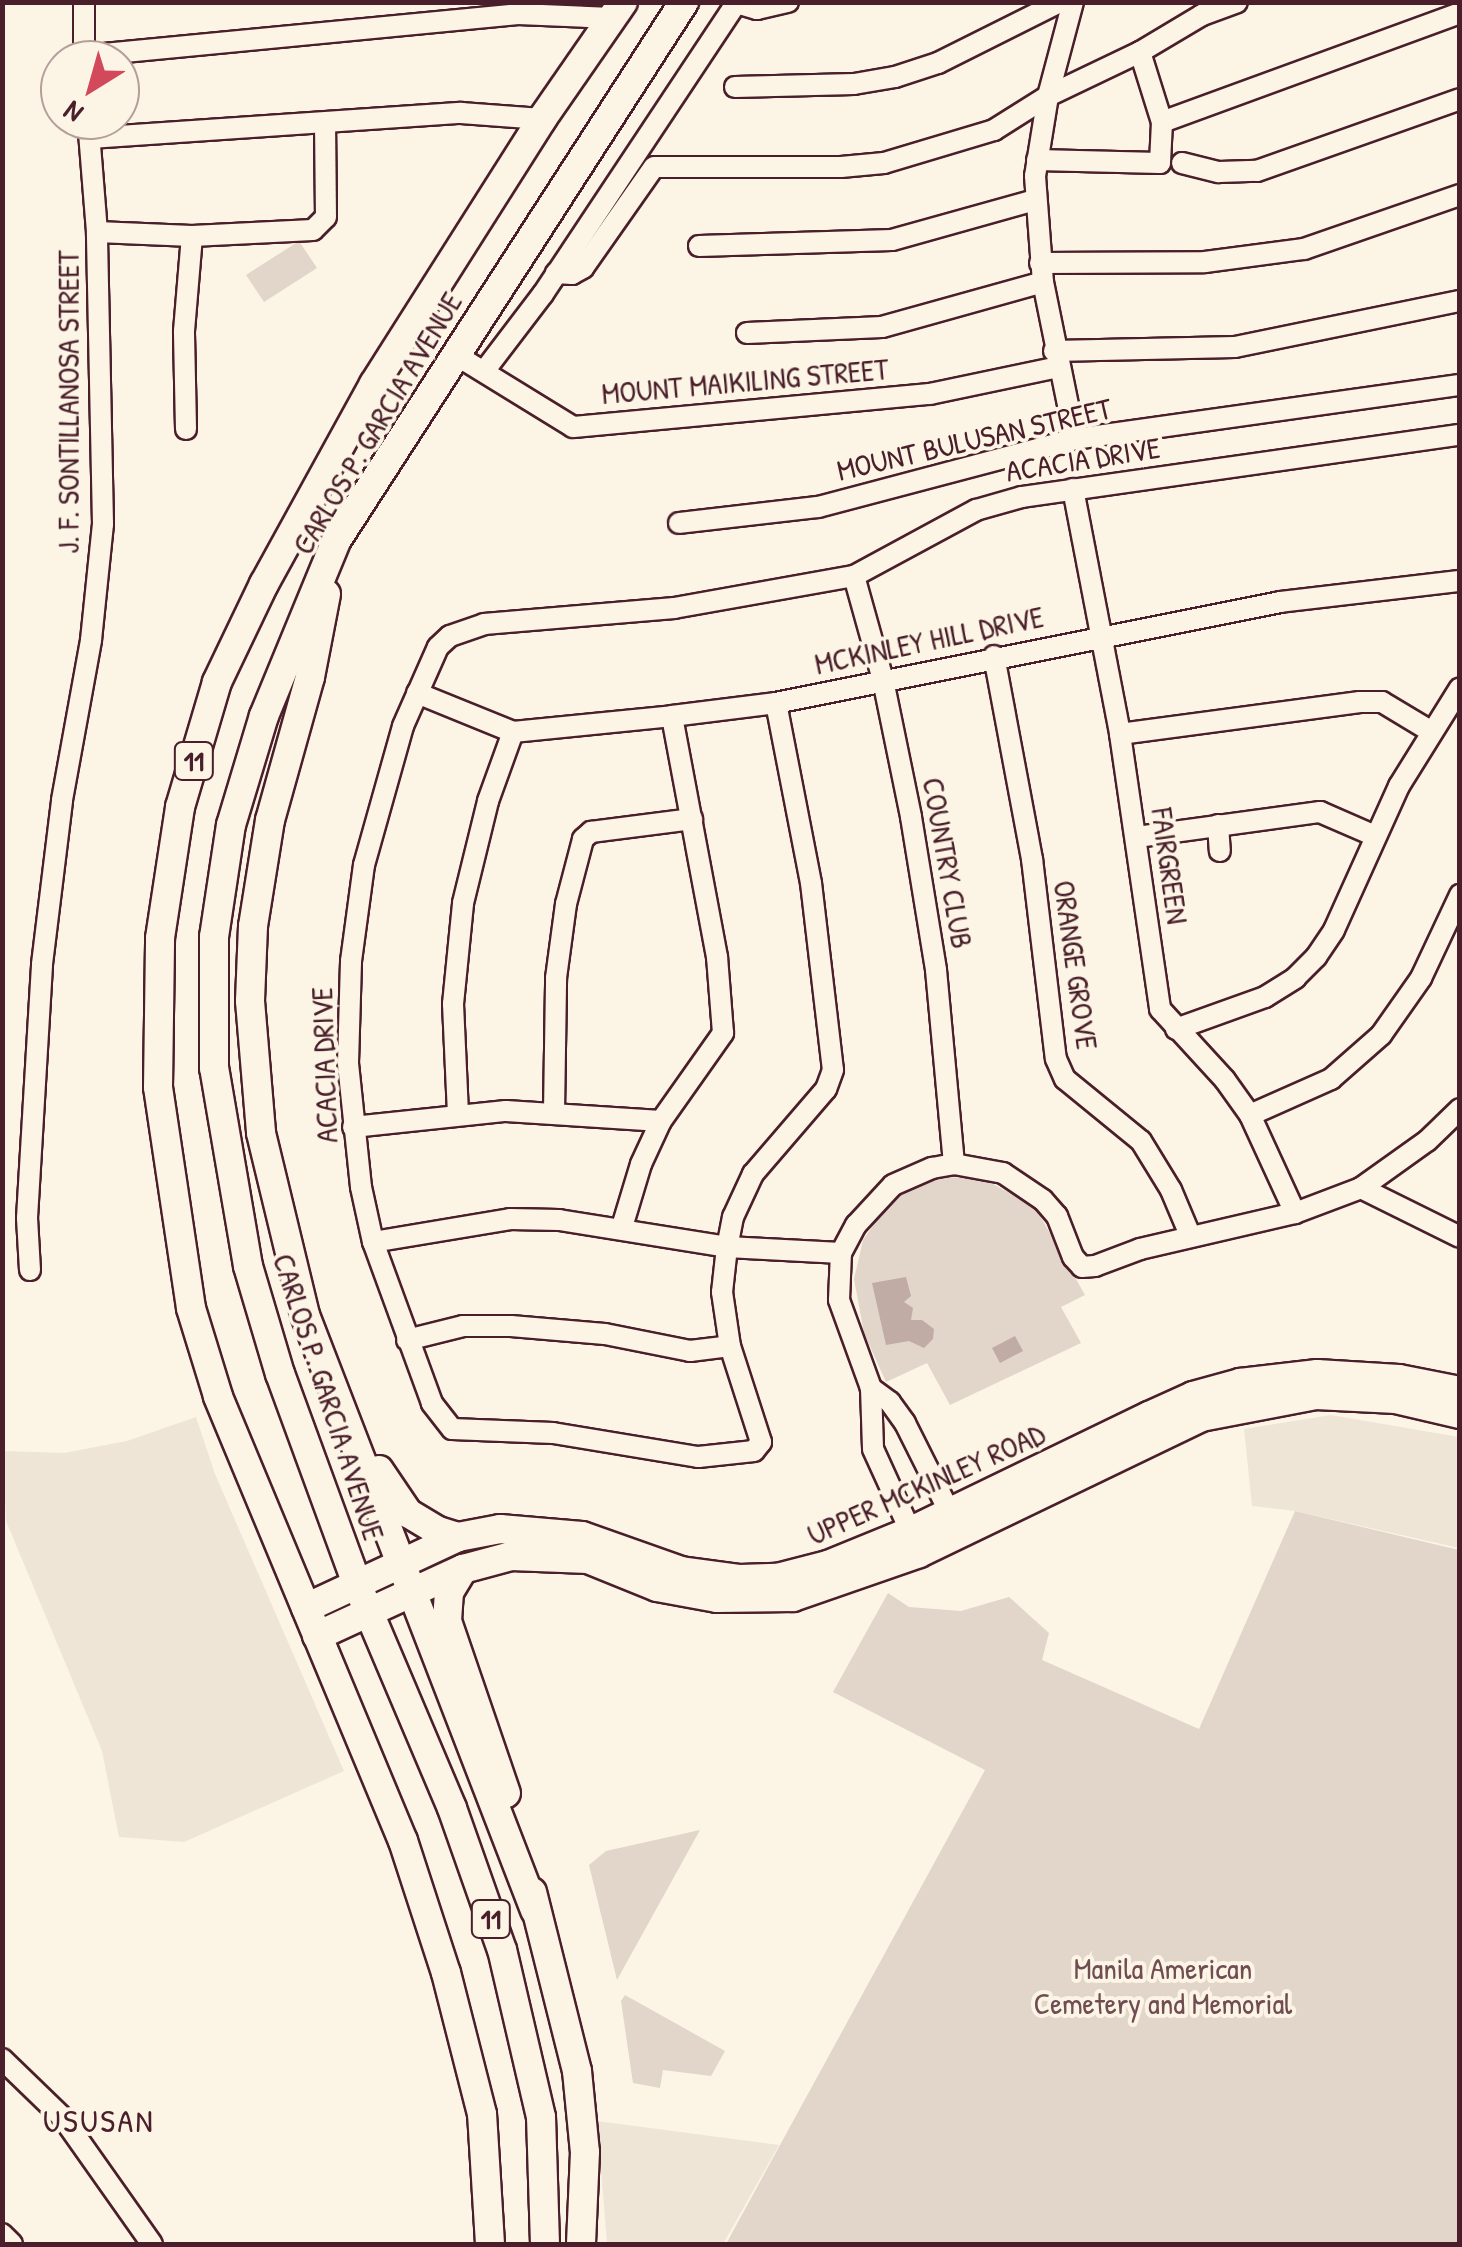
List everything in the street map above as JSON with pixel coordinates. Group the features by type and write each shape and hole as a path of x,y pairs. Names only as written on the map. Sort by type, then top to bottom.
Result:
{"main road":[{"name":"CARLOS P. GARCIA AVENUE","path":"545,2244 541,2117 502,1950 452,1808 357,1584 280,1374 248,1266 214,1068 214,937 231,826 264,716 336,541 684,2"},
{"name":"CARLOS P. GARCIA AVENUE","path":"490,2244 482,2114 446,1972 403,1841 218,1396 186,1286 158,1087 160,938 180,807 217,682 264,584 374,384 617,10"},
{"path":"336,541 316,653 270,820 250,964 254,1078 267,1168 290,1264 319,1352 535,1910"},
{"path":"319,1352 395,1499 429,1527 458,1538"},
{"name":"UPPER MCKINLEY ROAD","path":"317,1636 463,1569 511,1556 567,1556 677,1592 758,1601 812,1593 915,1542 1202,1417 1316,1396 1458,1402"},
{"name":"UPPER MCKINLEY ROAD","path":"306,1608 458,1538 500,1529 582,1536 681,1570 760,1579 811,1570 915,1542"},
{"path":"463,1569 449,1592 447,1621 494,1754 577,2071 584,2152 581,2244"}],"street":[{"path":"84,2 84,40"},
{"path":"484,370 556,273 736,3 756,9 788,2"},
{"path":"735,87 854,84 896,77 938,63 1060,2"},
{"path":"1073,2 1048,96 1035,200 1056,359 1075,440"},
{"path":"556,273 572,274 582,268 654,167 884,163 994,130 1048,96 1140,52 1202,14 1238,2"},
{"path":"140,52 518,14 617,10"},
{"path":"1162,122 1460,13"},
{"path":"1038,160 1160,163 1162,122 1140,52"},
{"path":"1182,163 1219,172 1256,171 1460,98"},
{"path":"140,128 325,124 460,113 542,120"},
{"path":"97,232 192,236 313,230 326,217 325,124"},
{"name":"J. F. SONTILLANOSA STREET","path":"30,1270 27,1218 42,964 62,800 91,640 103,524 97,232 90,140"},
{"path":"746,332 882,327 1042,272 1187,263 1304,249 1460,196"},
{"path":"699,246 892,240 1035,200"},
{"path":"186,429 184,330 192,236"},
{"name":"MOUNT MAIKILING STREET","path":"456,355 573,428 930,394 1056,359 1235,347 1460,301"},
{"name":"MOUNT BULUSAN STREET","path":"679,522 818,507 1075,440 1460,385"},
{"name":"ACACIA DRIVE","path":"776,703 811,883 833,1070 826,1089 754,1174 733,1217 727,1247 722,1292 730,1346 761,1442 754,1450 698,1457 553,1433 452,1429 432,1403 373,1242 353,1128 348,1011 364,864 388,772 416,692 438,648 466,628 674,608 854,576 976,510 1073,489 1460,435"},
{"name":"FAIRGREEN","path":"1073,489 1120,734 1160,1009 1225,1080 1250,1116 1295,1213"},
{"name":"COUNTRY CLUB","path":"854,576 883,680 936,970 954,1164"},
{"name":"MCKINLEY HILL DRIVE","path":"416,692 513,732 672,716 776,703 994,656 1280,602 1459,581"},
{"name":"ORANGE GROVE","path":"994,656 1032,859 1056,1059 1064,1078 1141,1141 1171,1190 1190,1235"},
{"path":"1176,1029 1240,1010 1295,978 1334,930 1374,835 1460,688"},
{"path":"1120,734 1360,702 1382,702 1432,732"},
{"path":"622,1227 636,1176 660,1120 723,1033 717,958 672,716"},
{"path":"458,1114 454,1004 463,903 488,801 513,732"},
{"path":"1136,836 1320,812 1374,835"},
{"path":"554,1112 556,978 566,904 583,839 591,832 692,819"},
{"path":"1218,824 1220,851"},
{"path":"1250,1116 1331,1079 1381,1036 1422,978 1460,894"},
{"path":"353,1128 458,1114 554,1112 660,1120"},
{"path":"915,1542 873,1449 871,1388 848,1335 839,1300 842,1254 856,1225 893,1184 921,1171 954,1164 1002,1173 1043,1200 1057,1216 1073,1256 1082,1266 1190,1235 1295,1213 1360,1188 1413,1152 1457,1115"},
{"path":"1360,1188 1460,1237"},
{"path":"373,1242 510,1219 622,1227 727,1247 842,1254"},
{"path":"407,1340 463,1326 511,1326 605,1334 690,1351 730,1346"},
{"path":"871,1388 898,1411 955,1524"},
{"path":"2,2059 63,2118 152,2244"},
{"path":"2,2234 12,2244"}],"shaded area":[{"path":"906,1277 911,1296 904,1302 913,1308 911,1320 922,1320 934,1329 933,1339 924,1348 909,1341 886,1345 872,1283"},
{"path":"1015,1336 1023,1351 1000,1363 992,1348"},
{"path":"1331,1415 1459,1437 1459,1548 1295,1511 1252,1506 1244,1429"},
{"path":"196,1417 215,1474 344,1771 184,1842 119,1837 102,1751 6,1521 3,1451 64,1453 127,1441"},
{"path":"597,2121 779,2145 723,2244 607,2244"}],"green space":[{"path":"299,241 317,268 264,302 246,275"},
{"path":"945,1177 984,1179 1035,1207 1085,1295 1061,1307 1081,1343 950,1405 927,1363 886,1382 864,1333 854,1279 863,1240 891,1200 922,1181"},
{"name":"Manila American Cemetery and Memorial","path":"1295,1511 1459,1550 1459,2244 726,2244 985,1770 833,1692 888,1593 909,1607 961,1611 1009,1597 1049,1633 1042,1660 1199,1729"},
{"path":"700,1830 617,1980 589,1865 606,1851"},
{"path":"625,1995 725,2051 711,2076 663,2070 660,2088 633,2083 621,2001"}],"district":[{"name":"USUSAN","path":"99,2121"}]}
